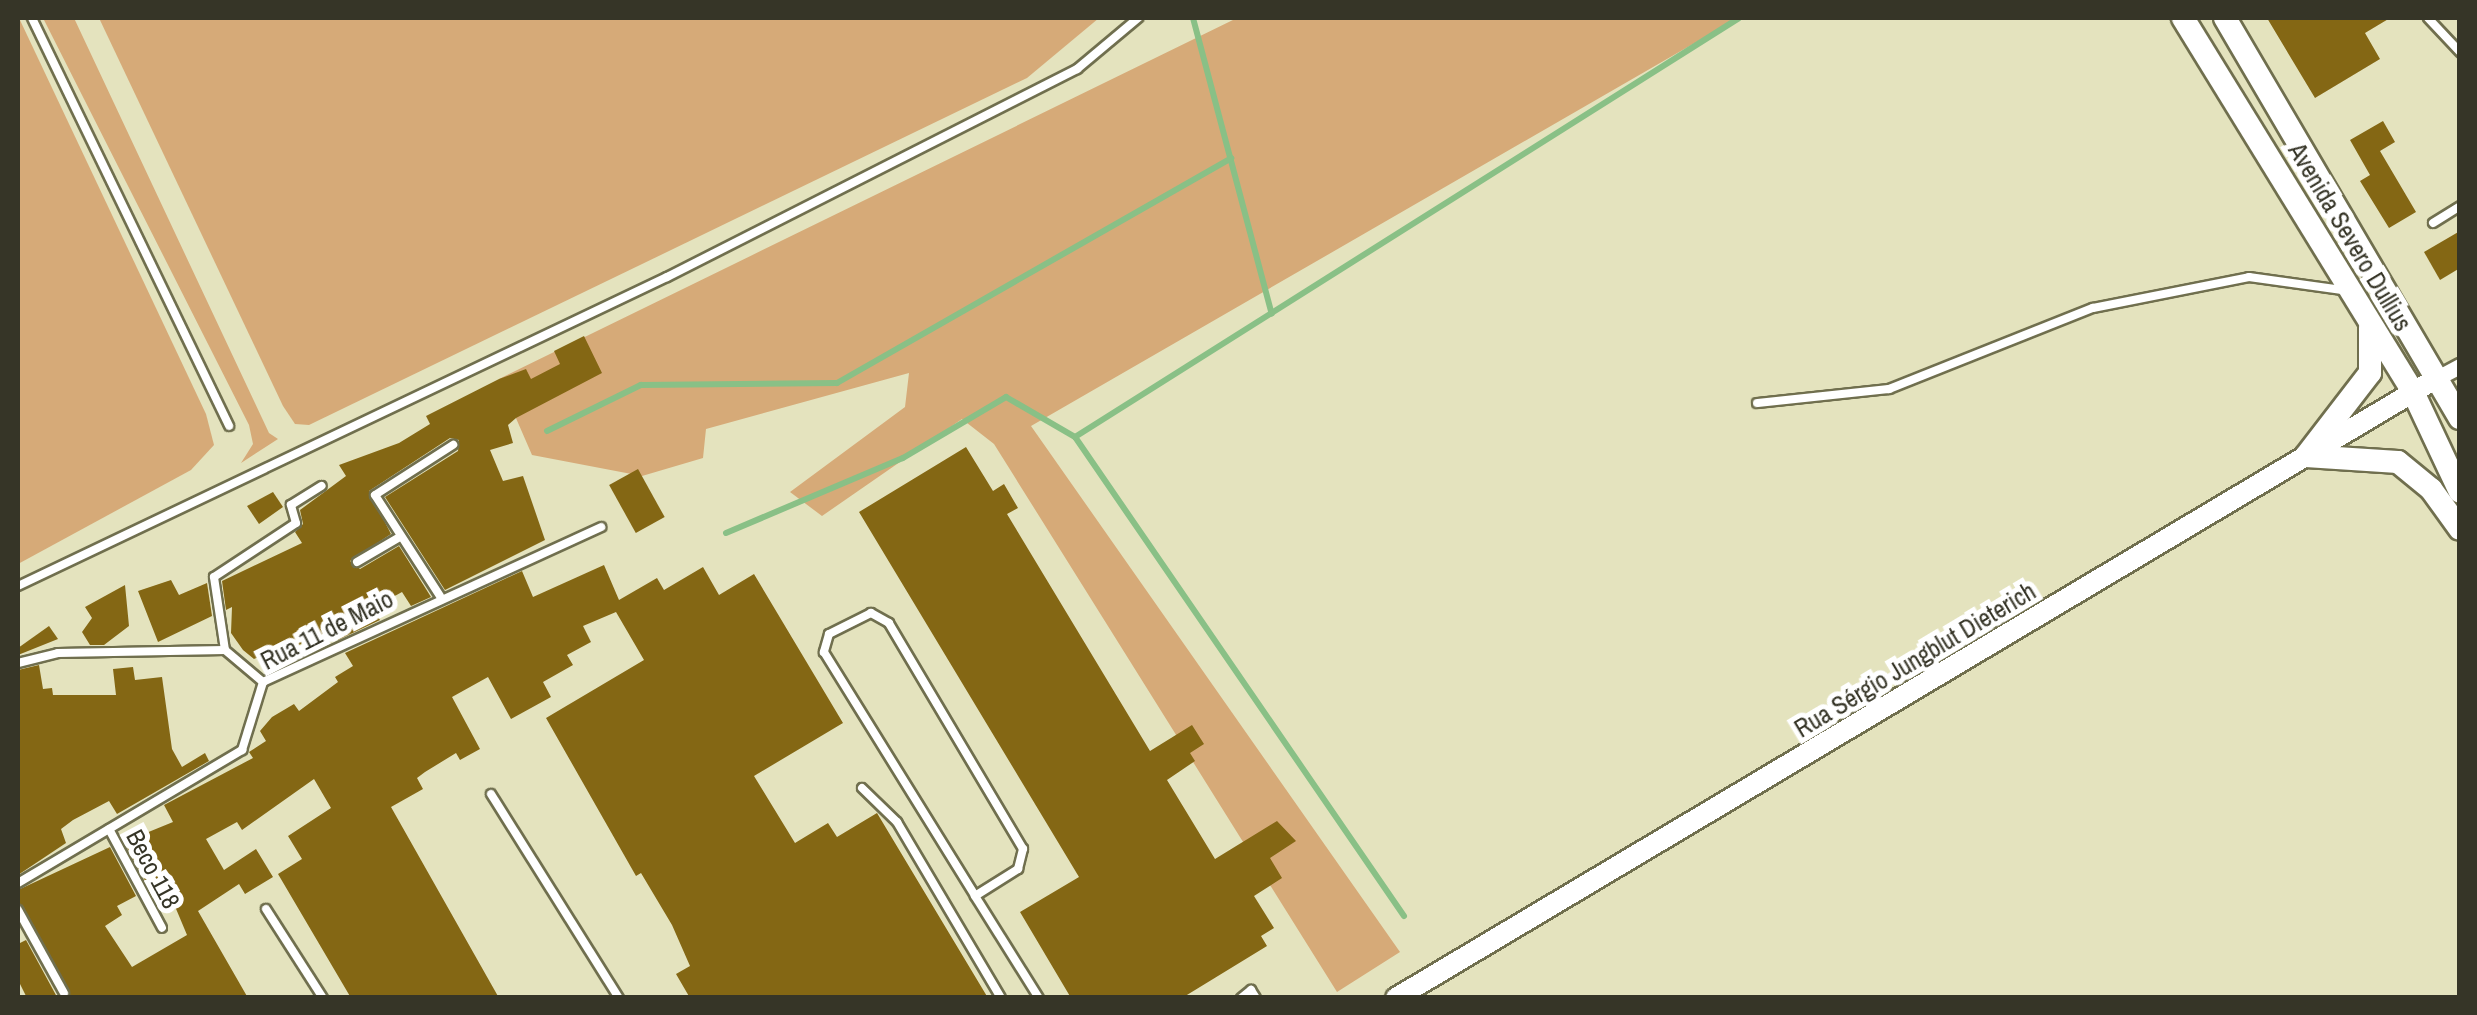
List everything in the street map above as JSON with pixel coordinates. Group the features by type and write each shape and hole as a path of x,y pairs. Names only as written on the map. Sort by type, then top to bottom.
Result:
{"main road":[{"name":"Avenida Severo Dullius","path":"2183,18 2413,392 2460,492"},
{"name":"Avenida Severo Dullius","path":"2225,18 2460,418"},
{"path":"2306,456 2370,373 2368,320"},
{"path":"2306,456 2398,462 2431,488 2460,529"}],"street":[{"name":"Rua Sérgio Jungblut Dieterich","path":"1396,998 2460,366"}],"lane":[{"path":"32,18 230,426"},
{"path":"18,586 667,278 1077,69 1138,18"},
{"path":"2428,18 2460,52"},
{"path":"2433,222 2460,206"},
{"path":"1757,403 1889,389 2093,308 2248,278 2352,291"},
{"path":"440,596 414,548 398,538 374,495 454,445"},
{"path":"225,650 214,577 296,523 291,505 322,486"},
{"name":"Rua 11 de Maio","path":"18,883 242,750 263,682 440,596 602,527"},
{"path":"358,562 398,538"},
{"path":"974,896 1018,868 1023,848 889,623 871,613 829,634 824,652 974,896 1040,998"},
{"path":"18,662 58,653 225,650 263,682"},
{"path":"862,788 897,822 1001,998"},
{"path":"490,794 619,998"},
{"name":"Beco 118","path":"109,829 162,928"},
{"path":"266,909 324,998"},
{"path":"18,910 64,993"},
{"path":"1240,998 1251,990 1256,998"}],"shaded area":[{"path":"19,18 206,414 214,445 191,470 18,564"},
{"path":"43,18 74,18 269,433 278,439 241,463 253,444 249,425"},
{"path":"99,18 1099,18 1027,78 309,425 295,424 283,406"},
{"path":"1237,18 1738,18 1031,426 1400,952 1337,992 994,444 962,419 822,516 790,492 905,407 909,373 706,429 703,458 642,476 532,455 499,379"}],"building":[{"path":"2267,18 2390,18 2365,33 2380,59 2315,98"},
{"path":"2383,121 2395,142 2380,151 2416,212 2389,228 2360,181 2370,175 2350,140"},
{"path":"2460,231 2460,268 2440,280 2424,252"},
{"path":"584,336 602,373 516,418 508,425 513,443 490,450 503,481 523,476 545,540 445,590 385,497 458,451 459,440 450,438 369,491 391,534 350,561 360,569 399,546 431,597 411,606 402,592 373,608 380,620 338,640 333,632 319,639 316,633 269,667 263,655 254,659 243,650 231,633 232,607 226,610 222,581 302,543 295,532 303,524 300,510 346,476 339,465 399,443 430,424 426,416 499,379 526,369 531,379 560,364 554,351"},
{"path":"966,447 993,491 1004,484 1018,508 1007,514 1150,751 1192,725 1204,744 1190,753 1195,761 1167,780 1215,859 1277,821 1296,841 1270,858 1282,878 1254,896 1274,928 1261,936 1267,946 1182,998 1071,998 1020,912 1079,877 859,512"},
{"path":"638,469 665,517 636,533 609,485"},
{"path":"273,492 283,507 259,524 247,506"},
{"path":"604,565 619,600 657,578 664,590 703,567 719,595 754,574 843,723 754,776 795,843 828,823 837,837 877,813 988,998 690,998 676,974 690,966 672,925 641,873 636,876 546,718 644,660 616,612 583,626 591,642 567,655 573,665 543,682 551,697 511,719 488,677 452,697 480,749 460,760 456,753 425,772 417,778 423,789 391,807 499,998 351,998 278,874 302,859 288,836 331,808 314,779 242,830 237,822 206,839 224,870 256,849 273,877 245,894 239,884 198,911 248,998 70,998 18,903 18,890 110,847 136,896 117,906 122,915 105,926 132,967 187,935 174,904 161,910 124,842 173,822 164,805 253,758 249,752 266,741 260,731 272,717 294,704 299,711 338,682 335,677 353,666 345,653 522,571 533,597"},
{"path":"171,580 179,595 207,583 212,616 158,642 138,591"},
{"path":"125,585 129,626 104,645 90,645 82,632 92,618 85,607"},
{"path":"49,626 58,639 18,655 18,648"},
{"path":"39,665 43,689 52,688 53,695 116,695 113,669 133,667 135,680 162,677 172,749 182,767 205,753 209,761 117,814 109,801 73,820 61,829 66,843 18,875 18,670"},
{"path":"26,940 58,998 27,998 18,980 18,944"}],"waterway":[{"path":"1193,18 1272,314"},
{"path":"1404,916 1075,437 1739,18"},
{"path":"547,431 641,385 837,383 1231,158"},
{"path":"726,533 903,458 1006,397 1075,437"}]}
